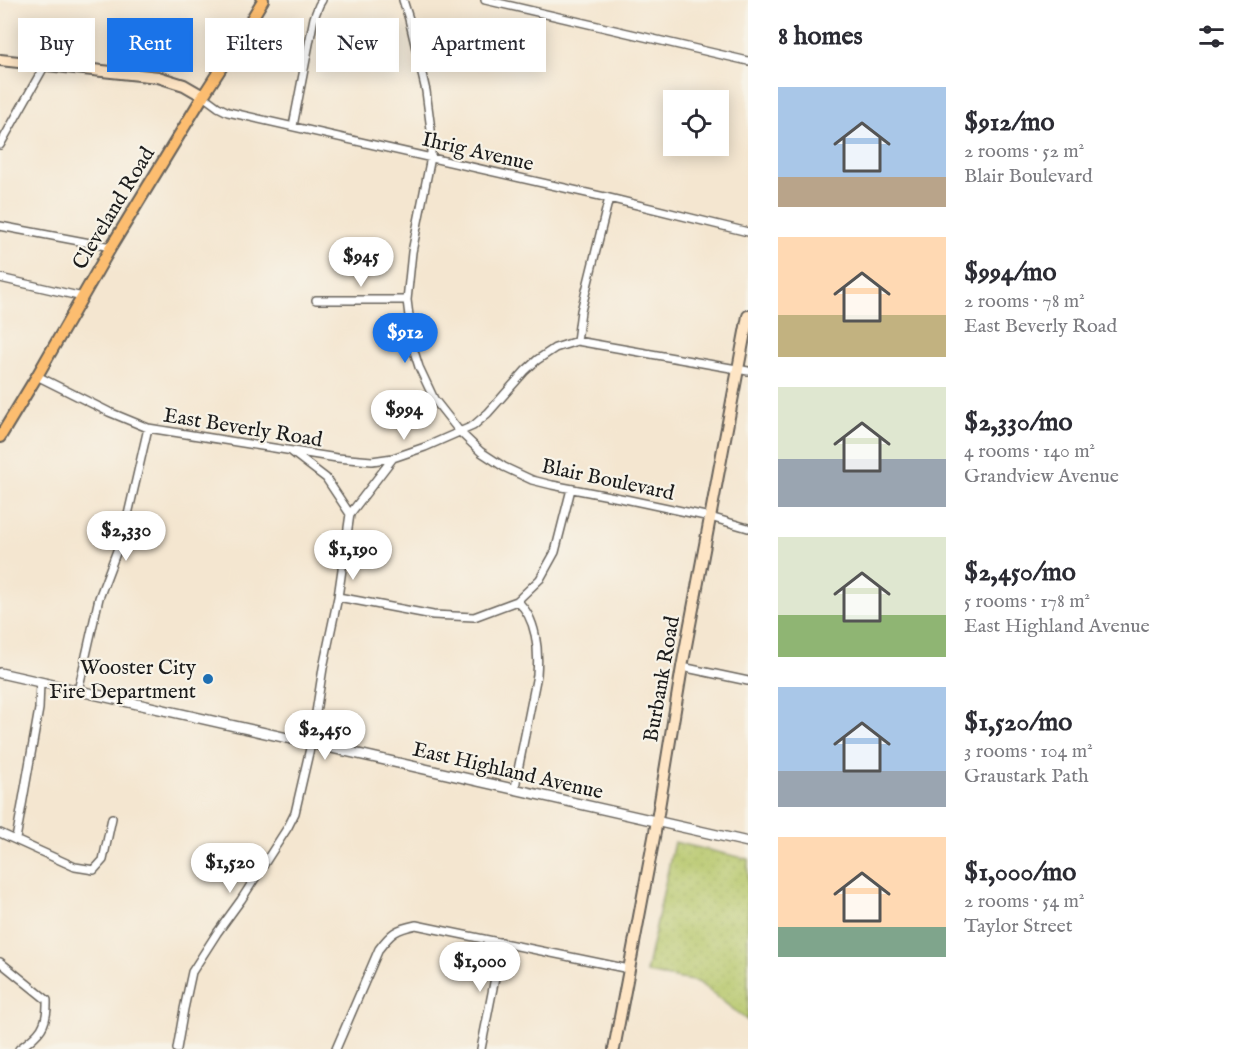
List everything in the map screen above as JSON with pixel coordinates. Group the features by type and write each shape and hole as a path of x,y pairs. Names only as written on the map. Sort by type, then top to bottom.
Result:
{"main road":[{"name":"Cleveland Road","path":"0,437 38,376 111,247 263,0"},
{"path":"0,60 18,62"},
{"path":"95,70 158,77 184,85 203,96"},
{"name":"Burbank Road","path":"614,1049 657,822 682,667 710,517 743,370 748,316"}],"street":[{"path":"293,126 314,18 322,0"},
{"name":"Blair Boulevard","path":"403,0 426,91 431,130 431,157 412,252 407,300 411,341 418,367 434,399 460,432 481,452 511,471 532,480 710,517 748,528"},
{"path":"485,0 748,61"},
{"path":"0,145 41,72"},
{"name":"Ihrig Avenue","path":"203,96 228,112 609,198 748,232"},
{"path":"609,198 577,341 743,370"},
{"path":"0,226 111,247"},
{"path":"0,278 83,297"},
{"path":"316,300 407,300"},
{"name":"East Beverly Road","path":"38,376 109,412 148,428 337,459 372,461 393,458 425,447 473,426 537,360 555,348 577,341"},
{"path":"78,691 99,598 124,532 148,428"},
{"path":"290,450 326,478 350,514"},
{"path":"177,1049 192,972 241,900 295,813 311,744 323,668 338,597 350,514 393,458"},
{"path":"338,597 433,615 474,617 517,601 540,579 555,552 571,489"},
{"path":"515,790 538,663 531,620 517,601"},
{"path":"682,667 748,681"},
{"name":"East Highland Avenue","path":"0,673 748,842"},
{"path":"16,839 37,719 40,682"},
{"path":"0,833 75,867 94,870 103,860 112,818"},
{"path":"336,1049 372,964 390,935 400,928 416,925 628,969"},
{"path":"482,1049 502,942"},
{"path":"0,962 47,1000 47,1014 37,1036 19,1049"}],"green space":[{"path":"674,842 748,859 748,1021 698,982 646,973"}],"place":[{"name":"Wooster City Fire Department","path":"208,679"}]}
